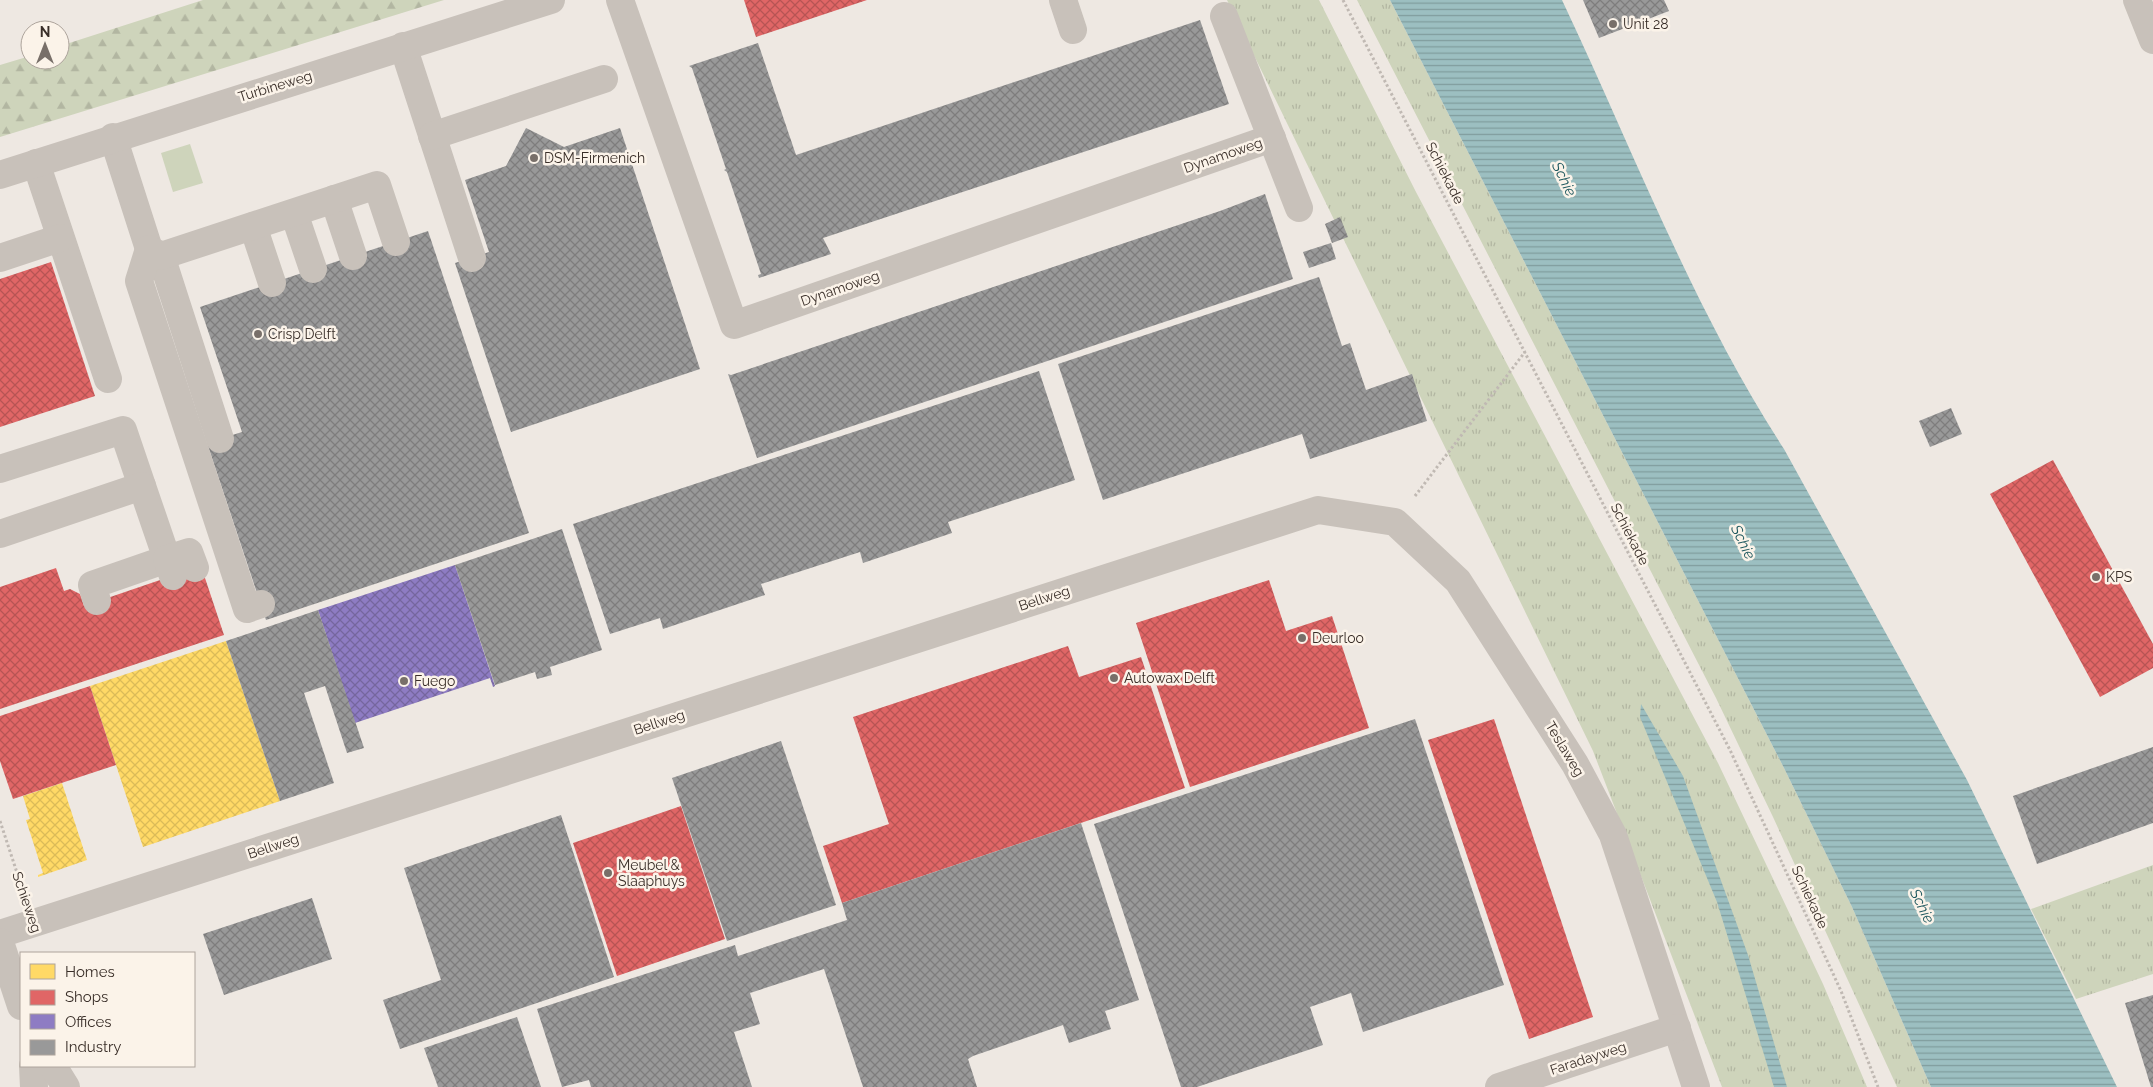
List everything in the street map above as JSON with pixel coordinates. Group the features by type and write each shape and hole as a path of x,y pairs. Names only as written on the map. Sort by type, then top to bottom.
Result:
{"street":[{"name":"Turbineweg","path":"0,175 113,137 551,0"},
{"name":"Dynamoweg","path":"620,0 734,325 1272,138"},
{"path":"1063,0 1073,30"},
{"path":"2138,0 2153,40"},
{"name":"Dynamoweg","path":"1224,16 1299,208"},
{"path":"403,46 472,258"},
{"path":"432,136 604,79"},
{"path":"113,137 220,438"},
{"path":"36,164 108,379"},
{"path":"261,604 247,609 138,280 155,252 254,226 378,185 396,242"},
{"path":"334,199 353,256"},
{"path":"294,213 313,269"},
{"path":"254,226 272,283"},
{"path":"19,260 60,238"},
{"path":"0,469 123,430 142,486 145,578"},
{"path":"0,534 142,486"},
{"name":"Bellweg","path":"0,934 1318,510 1395,522"},
{"name":"Teslaweg","path":"1395,522 1458,581 1575,764 1613,835 1696,1087"},
{"path":"0,942 20,1003"},
{"name":"Faradayweg","path":"1499,1087 1676,1028"},
{"path":"33,1067 34,1087"},
{"path":"54,1067 66,1087"}],"path":[{"name":"Schiekade","path":"1342,0 1730,750 1841,991 1878,1087"},
{"path":"1395,522 1525,352"},
{"name":"Schieweg","path":"0,821 34,923"}],"green space":[{"path":"203,0 444,0 0,137 0,65 20,59 20,70 70,70 70,43"},
{"path":"1227,0 1319,0 1416,192 1718,763 1823,984 1867,1087 1722,1087 1593,751"},
{"path":"1357,0 1390,0 1784,768 1852,907 1931,1087 1897,1087 1716,698"},
{"path":"190,144 203,183 173,192 161,153"},
{"path":"2153,865 2153,974 2076,999 2031,909"}],"water":[{"name":"Schie","path":"1390,0 1562,0 1692,285 1751,396 1784,449 1967,780 2117,1087 1931,1087 1852,907 1784,768"},
{"path":"1641,704 1683,776 1748,955 1787,1087 1774,1087 1717,902 1640,717"}],"building: Homes":[{"path":"226,641 280,801 143,847 90,686"},
{"path":"62,783 87,860 38,877 38,875 43,873 26,820 30,819 23,796"}],"building: Shops":[{"path":"744,0 867,0 756,37"},
{"path":"51,262 95,396 0,427 0,279"},
{"path":"2053,460 2153,644 2153,668 2100,697 1990,494"},
{"path":"201,566 224,635 0,709 0,587 56,568 64,591 70,589 80,594 84,606"},
{"path":"1269,580 1286,631 1332,616 1369,728 1190,787 1136,623"},
{"path":"1068,646 1079,677 1141,657 1185,788 842,903 823,846 889,824 853,717"},
{"path":"90,686 116,765 13,799 0,761 0,716"},
{"path":"1494,719 1593,1017 1529,1039 1428,740"},
{"path":"681,806 725,939 617,976 573,843"}],"building: Offices":[{"path":"455,565 495,686 493,687 490,678 355,723 318,610"}],"building: Industry":[{"name":"Unit 28","path":"1583,0 1664,0 1669,11 1599,38"},
{"path":"1200,20 1229,104 823,238 831,254 759,278 758,275 761,274 727,172 724,170 726,169 692,68 689,66 758,43 796,155"},
{"path":"526,128 564,147 620,128 700,369 511,432 455,263 489,252 465,180 506,166"},
{"path":"1265,194 1293,279 757,458 728,374 731,375 1220,211"},
{"path":"1340,217 1348,237 1332,243 1325,224"},
{"path":"428,231 529,533 266,620 207,443 242,432 200,307"},
{"path":"1331,243 1336,259 1309,268 1303,252"},
{"path":"1319,277 1342,346 1350,343 1366,390 1412,374 1427,421 1310,459 1302,434 1103,500 1058,364"},
{"path":"1039,371 1075,480 948,522 952,533 863,563 860,552 761,584 765,595 663,629 660,618 610,634 573,524"},
{"path":"1951,408 1962,434 1930,447 1919,421"},
{"path":"562,529 602,650 550,667 552,675 537,679 535,672 495,685 455,565"},
{"path":"318,610 364,748 347,753 325,686 304,693 334,783 280,801 226,641"},
{"path":"1415,719 1504,985 1363,1032 1351,993 1310,1007 1323,1045 1197,1087 1181,1087 1094,824"},
{"path":"781,741 836,905 727,941 672,778"},
{"path":"2153,747 2153,823 2037,864 2013,796"},
{"path":"561,815 614,977 400,1049 383,1000 441,980 404,868"},
{"path":"1081,823 1139,1000 1105,1011 1111,1029 1069,1043 1063,1025 973,1056 968,1059 977,1087 863,1087 824,969 750,993 760,1024 734,1032 752,1087 591,1087 589,1080 562,1087 537,1009 735,945 738,956 847,920 842,903"},
{"path":"312,898 332,959 224,995 203,934"},
{"path":"2153,995 2153,1087 2151,1087 2125,1003"},
{"path":"517,1017 541,1087 438,1087 424,1048"}],"place":[{"name":"Unit 28","path":"1613,24"},
{"name":"DSM-Firmenich","path":"534,158"},
{"name":"Crisp Delft","path":"258,334"},
{"name":"KPS","path":"2096,577"},
{"name":"Deurloo","path":"1302,638"},
{"name":"Autowax Delft","path":"1114,678"},
{"name":"Fuego","path":"404,681"},
{"name":"Meubel & Slaaphuys","path":"608,873"}]}
